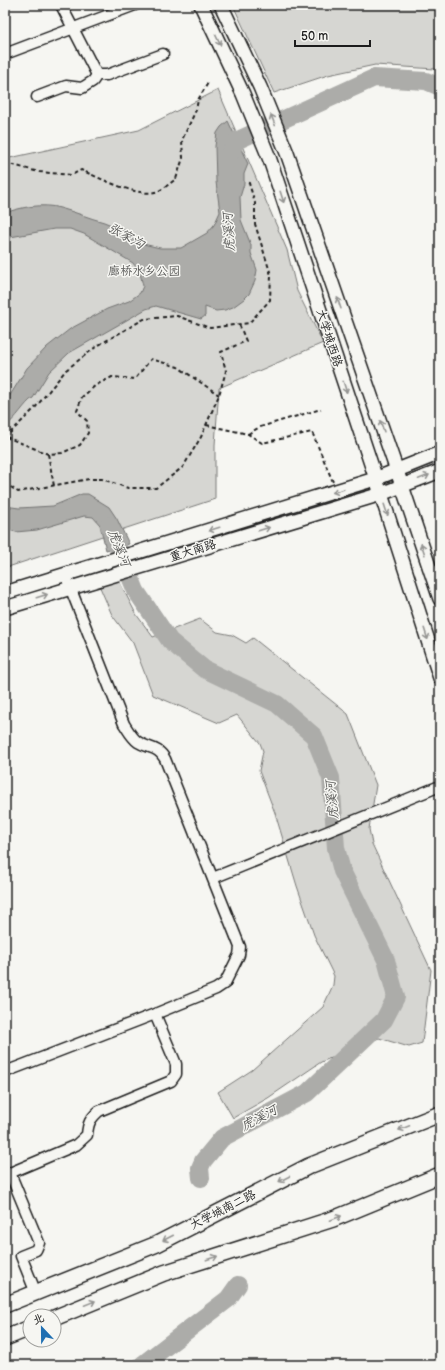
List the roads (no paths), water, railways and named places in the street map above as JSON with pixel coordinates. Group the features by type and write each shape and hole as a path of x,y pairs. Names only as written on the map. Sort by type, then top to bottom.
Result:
{"highway":[{"name":"大学城南二路","path":"5,1305 157,1244 309,1166 440,1114"},
{"path":"62,1315 164,1273 333,1220 440,1176"},
{"path":"5,1338 22,1331"}],"main road":[{"name":"大学城西路","path":"201,5 243,94 270,160 381,494 440,678"},
{"name":"大学城西路","path":"221,5 260,87 287,153 440,599"},
{"name":"重大南路","path":"5,593 375,479 440,453"},
{"name":"重大南路","path":"5,608 381,494 440,471"}],"street":[{"path":"61,5 97,75"},
{"path":"5,54 135,5"},
{"path":"97,75 107,75 163,54"},
{"path":"37,97 66,86 82,88 93,81 97,75"},
{"path":"5,1072 216,989 225,983 239,955 240,947 161,752 153,747 138,742 131,736 124,724 66,575"},
{"path":"213,878 440,786"},
{"path":"36,1293 21,1256 36,1250 39,1243 8,1174 76,1145 87,1135 87,1127 90,1119 99,1111 171,1081 176,1074 176,1064 155,1014"}],"water":[{"name":"张家沟","path":"228,121 248,164 244,174 244,184 240,197 241,220 251,245 251,253 257,270 255,281 249,294 233,307 225,310 216,311 205,307 205,316 201,319 156,306 146,309 69,353 49,372 33,398 13,420 5,426 5,399 9,397 27,368 47,347 70,329 107,309 129,301 140,293 143,286 140,273 133,263 84,234 70,229 54,229 5,238 5,213 32,206 53,207 104,222 124,230 139,243 160,248 181,248 207,233 214,225 220,212 216,182 215,146 217,133"},
{"path":"82,494 88,494 109,507 117,519 129,544 106,550 100,525 93,517 84,516 37,530 16,532 5,529 5,506 19,508 53,506"}],"waterway":[{"name":"虎溪河","path":"226,162 236,141 374,78 426,81 440,87"},
{"name":"虎溪河","path":"109,525 136,591 170,641 204,669 277,704 314,736 331,778 336,848 342,871 386,960 396,997 384,1020 307,1093 222,1138 203,1161 200,1168 201,1178"},
{"name":"虎溪河","path":"142,1365 228,1299 238,1285"}],"park label":[{"name":"廊桥水乡公园","path":"144,271"}]}
